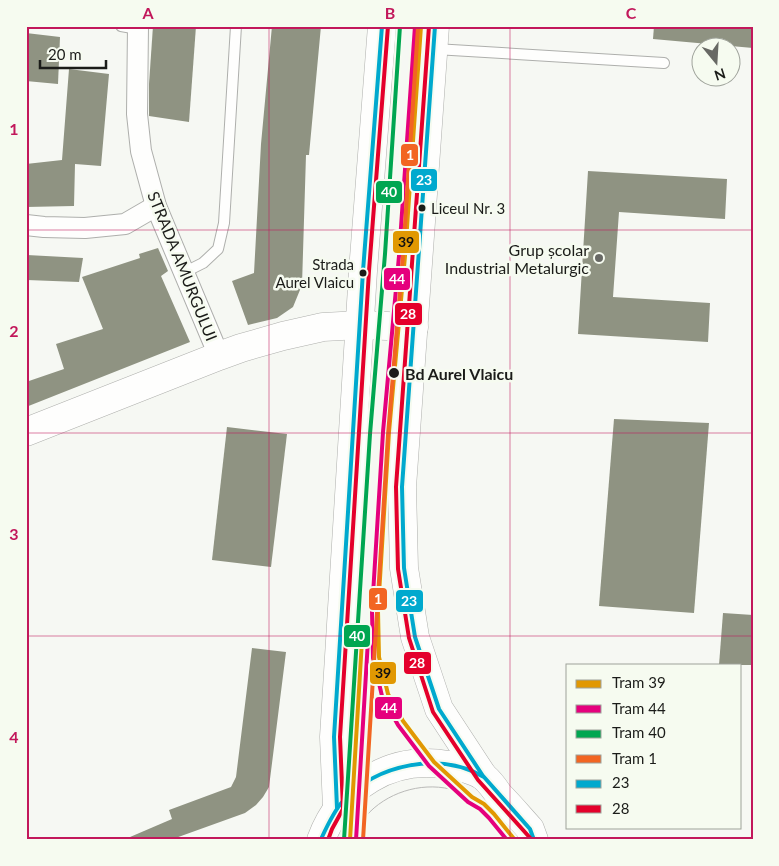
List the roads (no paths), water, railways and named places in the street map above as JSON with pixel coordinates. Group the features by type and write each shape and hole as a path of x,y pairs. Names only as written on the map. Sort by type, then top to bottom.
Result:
{"main road":[{"path":"337,808 334,737 363,271 382,26"},
{"path":"434,38 402,487 404,568 415,637 439,709 483,776 535,836"},
{"path":"26,432 219,356 266,341 323,327 360,325 414,327"},
{"path":"321,840 326,826 337,808 354,790 378,774 405,765 434,762 460,767 483,776"}],"street":[{"name":"STRADA AMURGULUI","path":"132,27 141,151 156,206 219,356"},
{"path":"26,225 85,228 126,224 156,206"}],"lane":[{"path":"183,273 203,263 218,249 224,223 236,26"},
{"path":"434,38 664,64"}],"tram line":[{"name":"40","path":"344,840 370,434 385,254 400,26"},
{"name":"44","path":"415,26 399,256 383,432 372,611 373,658 382,696 398,725 429,766 468,802 480,809 507,840"},
{"name":"39","path":"421,26 405,256 389,432 378,611 379,657 388,694 403,721 434,762 472,797 484,804 515,840"},
{"name":"1","path":"363,840 388,435 403,255 418,27"},
{"name":"39","path":"350,840 362,640"},
{"name":"44","path":"356,840 368,640"},
{"path":"350,839 374,808 383,801 404,791 416,788 439,787 455,790 472,797"},
{"path":"503,825 510,840"}],"place":[{"name":"Liceul Nr. 3","path":"422,208"},
{"name":"Grup școlar Industrial Metalurgic","path":"599,258"},
{"name":"Strada Aurel Vlaicu","path":"363,273"},
{"name":"Bd Aurel Vlaicu","path":"394,373"}]}
